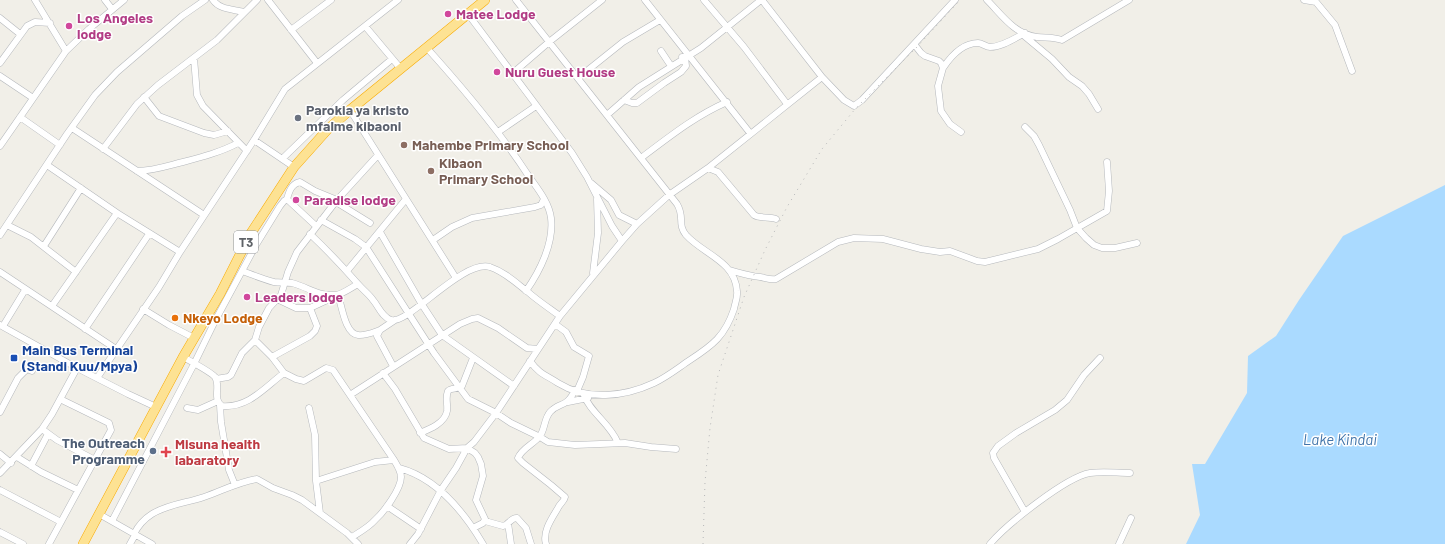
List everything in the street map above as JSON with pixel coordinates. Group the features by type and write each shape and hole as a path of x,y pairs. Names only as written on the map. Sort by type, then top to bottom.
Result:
{"highway":[{"name":"T3","path":"83,544 183,357 220,294 251,233 294,167 328,129 485,0"}],"street":[{"path":"35,0 66,51"},
{"path":"105,0 112,9"},
{"path":"0,146 66,51 89,29 124,0"},
{"path":"0,235 95,95 117,72 182,16 205,0"},
{"path":"213,0 221,7 244,12"},
{"path":"103,149 132,110 144,97 223,34 257,0"},
{"path":"268,0 317,63"},
{"path":"291,30 331,0"},
{"path":"97,378 159,287 180,252 254,140 285,89 398,0"},
{"path":"516,0 669,195 681,212 681,226 686,235 710,255 722,261 733,275 736,282 737,292 736,300 728,324 718,339 701,353 654,383 625,393 595,395 580,393 564,387 536,370 527,348"},
{"path":"513,73 602,0"},
{"path":"645,0 687,56 727,102 750,133"},
{"path":"704,0 744,47 787,104"},
{"path":"607,115 639,87 701,48 761,0 822,77 844,100 854,106 862,100 955,0"},
{"path":"987,0 1005,21 1024,34 1086,90 1098,109"},
{"path":"961,132 950,124 941,111 938,86 943,68 950,58 959,50 978,43 989,47 1006,42 1024,34 1064,40 1129,0"},
{"path":"1304,0 1316,2 1335,25 1352,71"},
{"path":"468,14 572,153 590,182 612,226 622,241"},
{"path":"0,18 20,34"},
{"path":"578,78 623,42 660,20"},
{"path":"0,62 27,26 34,22 50,23"},
{"path":"366,26 401,69"},
{"path":"914,44 921,54 938,61 941,63 943,68"},
{"path":"426,47 481,110 498,132 544,199 548,208 551,218 550,238 541,264 526,292"},
{"path":"662,51 672,66"},
{"path":"624,100 635,103 641,101 684,69 686,66 687,56"},
{"path":"194,58 197,95 199,100 208,113 247,151"},
{"path":"938,61 950,58"},
{"path":"282,159 343,100 392,59"},
{"path":"0,76 33,98"},
{"path":"410,544 421,529 441,490 467,448 474,442 496,413 560,316 622,241 637,224 669,195 708,168 822,77"},
{"path":"144,97 159,116 204,133 214,134 228,131"},
{"path":"641,158 706,111 727,102"},
{"path":"498,132 536,106"},
{"path":"350,110 456,278"},
{"path":"20,117 60,145"},
{"path":"1025,127 1034,136 1039,145 1077,228 1090,242 1102,248 1115,248 1137,243"},
{"path":"72,128 204,215"},
{"path":"254,140 294,167"},
{"path":"137,171 161,169 221,151 238,143"},
{"path":"216,379 230,376 242,353 255,340 263,319 272,304 281,296 288,272 297,252 336,201 378,155"},
{"path":"729,270 753,277 761,277 772,280 838,242 858,238 883,238 921,249 940,252 950,251 977,261 985,262 1038,249 1086,224 1108,209 1109,191 1107,162"},
{"path":"47,165 117,213 180,252"},
{"path":"708,168 718,172 754,215 758,217 770,217 776,219"},
{"path":"112,521 242,271 280,206 287,199 294,184 300,182 336,201 370,223"},
{"path":"590,182 611,200 619,215"},
{"path":"44,246 81,188"},
{"path":"593,275 598,233 597,197"},
{"path":"287,199 316,226"},
{"path":"347,271 406,199"},
{"path":"433,240 452,227 472,218 535,207 541,205 544,199"},
{"path":"602,204 637,224"},
{"path":"52,306 117,213"},
{"path":"321,220 366,247 408,313 468,399 496,413 518,427 540,436 548,442 567,445 618,443 676,449"},
{"path":"7,225 31,237 76,272"},
{"path":"380,232 421,304 442,335 514,386"},
{"path":"85,329 150,234"},
{"path":"310,234 374,300 382,313 390,319 395,320"},
{"path":"338,295 348,327 353,333 361,335 380,330 408,313 465,272 481,266 489,267 509,276 526,292 560,316"},
{"path":"242,271 258,278 295,284 319,294 338,295"},
{"path":"0,272 116,349"},
{"path":"278,299 296,308 310,308 358,284"},
{"path":"25,290 2,325 77,368 156,407"},
{"path":"272,357 295,345 313,333 317,326 310,308"},
{"path":"143,309 194,338"},
{"path":"350,395 393,366 409,358 442,335 468,320 478,318 498,328 527,348 538,349"},
{"path":"546,544 545,534 558,507 565,500 565,498 551,484 518,458 520,454 532,445 540,436 548,414 580,393 589,356 574,347 566,332 555,324"},
{"path":"380,330 378,333 378,338 393,366"},
{"path":"255,340 272,357 284,373 296,379 304,381 326,368 333,370 399,468 401,476 400,482 387,506 366,529 352,537"},
{"path":"183,357 216,379 216,396 219,403 229,470 235,485"},
{"path":"459,388 464,382 473,358"},
{"path":"1025,512 994,458 994,450 1016,433 1055,410 1067,400 1084,375 1100,358"},
{"path":"0,473 17,457 42,429 77,368"},
{"path":"0,412 20,374 27,369 32,371"},
{"path":"523,373 536,370"},
{"path":"187,408 198,410 219,403 226,407 248,401 284,373"},
{"path":"383,373 403,402 420,433 427,440 445,448 467,448 475,453 482,464 483,472 483,480 476,500 485,517 485,521"},
{"path":"420,433 430,429 441,421 446,412 446,397 448,391 453,388 459,388"},
{"path":"568,402 580,393"},
{"path":"580,393 592,409 614,432 618,443"},
{"path":"49,544 111,430 111,426 109,424 60,399"},
{"path":"308,408 315,435 316,482 320,513"},
{"path":"42,429 57,440 95,460"},
{"path":"31,466 48,434"},
{"path":"0,454 11,463"},
{"path":"17,457 31,466 78,490"},
{"path":"316,482 375,462 394,460"},
{"path":"399,468 415,474 441,490 473,528 483,544"},
{"path":"990,544 999,533 1025,512 1055,491 1084,474 1130,473"},
{"path":"130,544 140,524 153,513 168,507 204,497 235,485 258,479 273,488 292,494 352,537 358,544"},
{"path":"0,490 61,522"},
{"path":"387,506 421,529"},
{"path":"99,514 151,544"},
{"path":"473,528 485,521 503,526 515,518 522,522 528,532 531,544"},
{"path":"1119,544 1131,518"},
{"path":"508,523 511,544"},
{"path":"0,532 23,544"}],"water":[{"name":"Lake Kindai","path":"1445,185 1445,544 1186,544 1200,515 1192,464 1205,464 1247,393 1248,356 1276,336 1343,236"}],"railway":[{"path":"703,544 705,482 710,428 718,375 744,297 765,250 787,207 822,149 856,108 916,48 960,0"}],"place":[{"name":"Matee Lodge","path":"448,14"},
{"name":"Los Angeles lodge","path":"69,26"},
{"name":"Nuru Guest House","path":"497,72"},
{"name":"Parokia ya kristo mfalme kibaoni","path":"298,118"},
{"name":"Mahembe Primary School","path":"404,145"},
{"name":"Kibaon Primary School","path":"431,171"},
{"name":"Paradise lodge","path":"296,200"},
{"name":"Leaders lodge","path":"247,297"},
{"name":"Nkeyo Lodge","path":"175,318"},
{"name":"Main Bus Terminal (Standi Kuu/Mpya)","path":"14,358"},
{"name":"The Outreach Programme","path":"153,451"},
{"name":"Misuna health labaratory","path":"166,452"}]}
